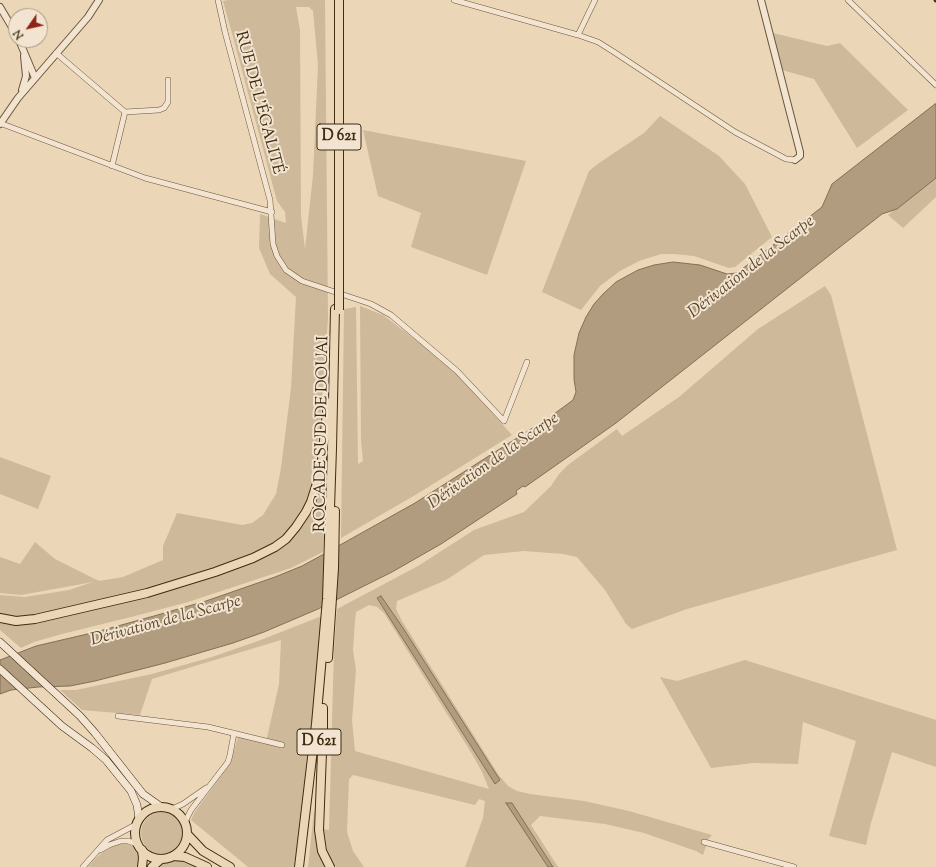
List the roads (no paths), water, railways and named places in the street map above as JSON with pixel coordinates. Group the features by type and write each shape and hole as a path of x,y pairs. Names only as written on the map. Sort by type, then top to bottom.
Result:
{"main road":[{"name":"ROCADE SUD DE DOUAI","path":"332,538 335,506 337,310 335,0"},
{"name":"ROCADE SUD DE DOUAI","path":"337,273 339,0"},
{"name":"ROCADE SUD DE DOUAI","path":"304,867 323,708 332,538 334,339 337,310"},
{"path":"0,618 16,621 35,619 156,590 203,576 247,560 266,552 286,539 306,512 318,480 323,451 334,339"},
{"name":"ROCADE SUD DE DOUAI","path":"300,867 328,618"},
{"path":"1,643 92,729 143,794 160,806 172,809 181,815 185,822 187,834 183,847 173,856"},
{"path":"0,669 62,726 98,752 110,764 131,791 137,806 138,821 135,834 143,858 142,867"},
{"path":"323,708 319,830 322,851 330,867"},
{"path":"138,821 148,810 160,806"},
{"path":"187,834 203,851 230,867"},
{"path":"140,847 152,857 161,859 173,856 185,857 207,867"},
{"path":"152,867 161,859"}],"street":[{"path":"93,8 94,0"},
{"path":"100,0 88,17 18,98 0,124 154,180 272,212"},
{"name":"RUE DE L'ÉGALITÉ","path":"218,0 227,40 270,200 274,250 283,266 290,274 308,283 371,304 391,315 453,368 504,421 527,362"},
{"path":"454,0 578,35 608,48 735,132 786,159 794,160 800,156 800,152 761,0"},
{"path":"578,35 594,0"},
{"path":"848,0 936,85"},
{"path":"0,6 8,20"},
{"path":"18,98 24,83 26,72 22,48"},
{"path":"56,53 125,112 158,110 164,108 168,102 168,80"},
{"path":"24,56 34,79"},
{"path":"28,63 35,68 44,67"},
{"path":"26,72 34,79"},
{"path":"112,166 125,112"},
{"path":"118,716 190,724 282,745"},
{"path":"185,822 189,813 208,786 224,768 229,759 234,733"},
{"path":"172,809 183,804 208,786"},
{"path":"83,867 107,840 130,829 138,821"},
{"path":"95,853 117,842 128,841 140,847"},
{"path":"704,842 794,867"}],"water":[{"name":"Dérivation de la Scarpe","path":"935,104 936,178 897,209 882,214 616,423 525,487 523,486 516,491 517,494 441,544 392,572 318,609 264,632 233,643 165,663 95,681 70,686 11,690 0,694 0,660 36,646 96,632 206,601 275,577 302,566 415,503 550,417 573,400 576,392 574,379 574,355 579,333 594,304 616,282 638,270 654,265 673,262 700,265 727,274 737,273 822,207 832,184"},
{"path":"381,596 500,780 495,784 377,598"},
{"path":"506,803 512,803 553,867 548,867"}]}
